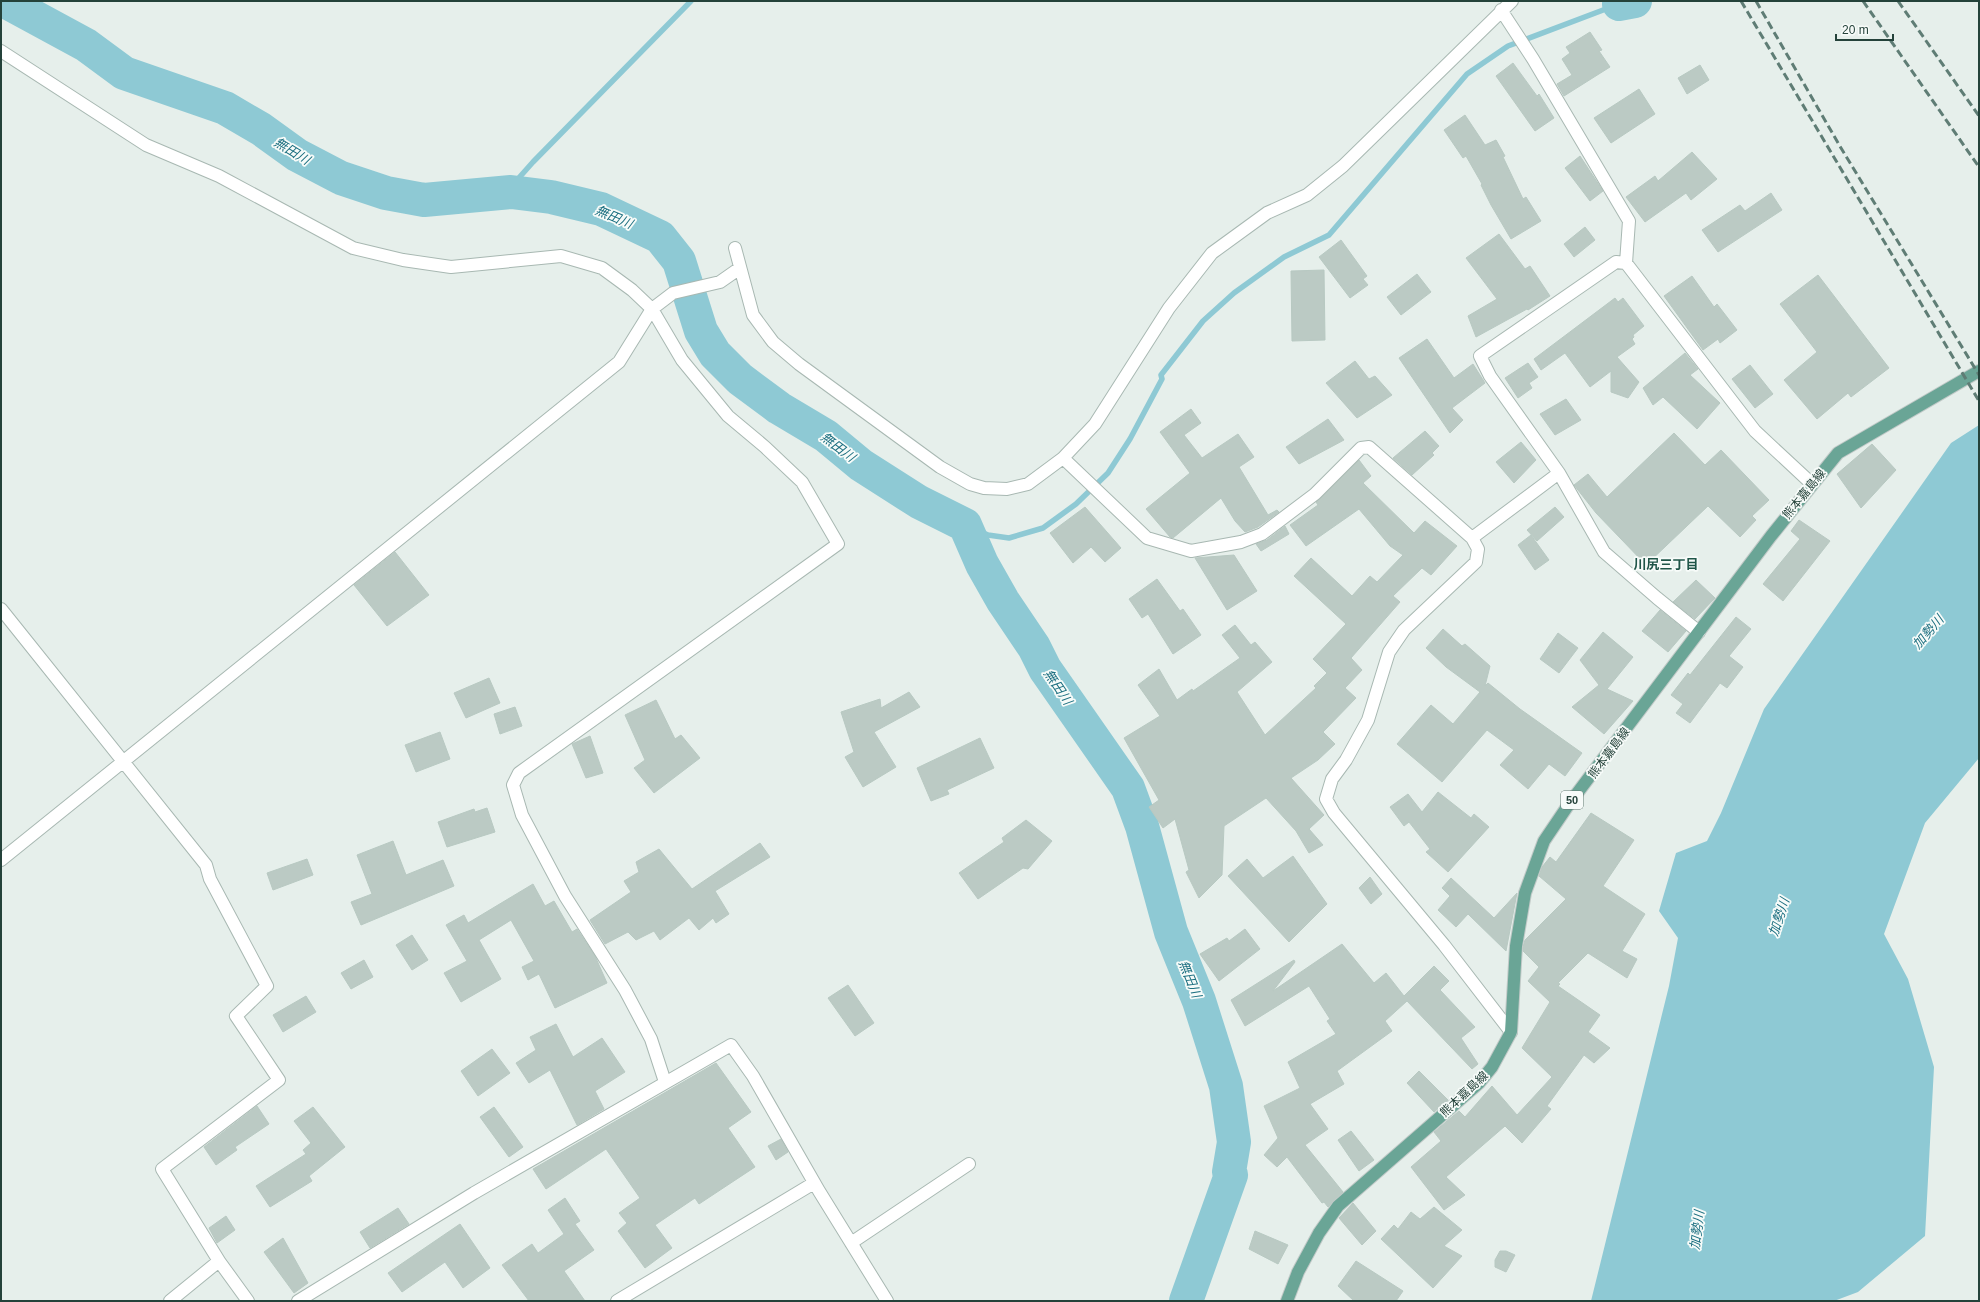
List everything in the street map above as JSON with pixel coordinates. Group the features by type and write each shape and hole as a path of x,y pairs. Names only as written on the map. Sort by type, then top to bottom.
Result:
{"main road":[{"name":"熊本嘉島線","path":"1287,1301 1298,1272 1319,1233 1338,1206 1479,1083 1492,1068 1511,1032 1516,946 1523,900 1544,841 1569,804 1812,484 1838,453 1979,371"}],"street":[{"path":"735,248 735,272 753,315 773,342 800,364 946,470 970,484 984,488 1007,489 1028,484 1063,458 1095,424 1169,308 1212,253 1267,213 1307,195 1343,166 1501,10 1512,1"},
{"path":"1501,10 1533,59 1629,221 1626,264"},
{"path":"1,51 146,145 219,176 353,248 403,260 451,267 561,256 602,268 632,290 652,309 682,360 728,416 765,446 802,482 838,544 519,773 512,785 522,815 565,896 625,990 651,1039 665,1082"},
{"path":"1700,632 1657,598 1604,552 1559,473 1490,376 1480,356 1616,262 1626,264 1755,431 1812,484"},
{"path":"1,860 619,362 652,309 673,293 720,282 735,272"},
{"path":"1063,458 1147,538 1191,551 1241,542 1262,534 1315,494 1362,448 1369,447 1472,538 1478,549 1476,562 1404,630 1389,652 1368,720 1346,760 1332,779 1326,799 1334,813 1444,944 1511,1032"},
{"path":"1472,538 1559,473"},
{"path":"1,609 206,865 210,879 267,986 236,1016 279,1080 162,1169 219,1261 248,1301"},
{"path":"298,1301 474,1193 731,1045 753,1076 814,1183 887,1301"},
{"path":"851,1243 969,1164"},
{"path":"617,1301 814,1183"},
{"path":"170,1301 219,1261"}],"water":[{"name":"加勢川","path":"1979,425 1979,758 1925,823 1884,934 1908,979 1934,1067 1925,1236 1858,1292 1834,1301 1591,1301 1669,986 1678,938 1659,911 1676,853 1707,841 1721,813 1764,709 1951,443"}],"building":[{"path":"1590,32 1602,50 1599,51 1610,67 1564,96 1557,84 1572,75 1562,59 1570,53 1566,47"},
{"path":"1513,63 1537,96 1539,94 1554,118 1535,131 1496,76"},
{"path":"1700,65 1709,80 1687,94 1678,78"},
{"path":"1639,89 1655,114 1611,143 1594,118"},
{"path":"1465,115 1485,145 1496,140 1505,156 1503,157 1523,199 1526,197 1541,221 1511,239 1491,205 1481,185 1482,184 1466,156 1463,158 1444,130"},
{"path":"1692,152 1717,179 1691,200 1686,193 1645,222 1626,197 1655,176 1658,181"},
{"path":"1580,156 1603,191 1590,201 1565,168"},
{"path":"1771,193 1782,210 1718,252 1702,230 1740,205 1745,211"},
{"path":"1585,227 1595,240 1574,257 1564,244"},
{"path":"1499,234 1525,269 1530,266 1550,296 1528,310 1527,309 1476,337 1468,316 1497,299 1466,258"},
{"path":"1341,240 1367,276 1363,279 1368,285 1350,298 1319,257"},
{"path":"1324,270 1325,340 1292,341 1291,271"},
{"path":"1417,274 1431,292 1401,315 1387,297"},
{"path":"1818,275 1889,368 1851,397 1848,393 1817,419 1784,380 1817,352 1780,304"},
{"path":"1692,276 1714,307 1717,304 1737,330 1720,343 1718,339 1703,350 1664,296"},
{"path":"1615,298 1618,302 1623,298 1644,326 1633,335 1634,337 1632,339 1635,344 1617,357 1639,382 1628,398 1611,392 1611,371 1590,387 1565,353 1541,370 1534,359"},
{"path":"1427,339 1454,378 1473,364 1485,383 1452,408 1463,420 1450,433 1399,358"},
{"path":"1685,353 1698,369 1690,375 1720,403 1697,429 1663,397 1653,405 1643,388"},
{"path":"1355,361 1369,379 1375,376 1392,395 1357,418 1326,383"},
{"path":"1528,363 1538,377 1529,383 1532,388 1518,398 1505,378"},
{"path":"1750,365 1773,394 1755,408 1732,379"},
{"path":"1566,399 1581,420 1555,435 1540,414"},
{"path":"1191,409 1201,423 1184,435 1202,458 1238,434 1254,457 1239,467 1268,515 1277,510 1279,512 1258,527 1245,532 1235,521 1221,498 1173,538 1170,537 1146,509 1190,473 1160,432"},
{"path":"1328,419 1344,440 1299,464 1286,447"},
{"path":"1425,431 1439,446 1432,453 1434,455 1412,475 1393,458"},
{"path":"1674,433 1705,465 1721,450 1769,500 1752,516 1756,520 1740,537 1708,506 1646,565 1596,513 1574,485 1588,474 1607,497"},
{"path":"1521,442 1536,460 1514,483 1496,462"},
{"path":"1872,444 1896,470 1861,508 1837,474"},
{"path":"1359,460 1371,476 1363,483 1414,533 1425,521 1457,546 1431,575 1422,568 1393,596 1400,602 1351,658 1362,670 1345,688 1356,698 1323,732 1335,744 1318,760 1291,778 1324,815 1309,829 1323,845 1309,853 1296,831 1266,798 1224,826 1222,875 1199,898 1186,872 1189,870 1175,819 1163,828 1149,807 1159,800 1124,738 1160,716 1138,685 1159,669 1177,700 1192,689 1193,691 1240,658 1222,635 1235,625 1251,645 1255,642 1272,662 1237,692 1265,735 1316,688 1314,686 1327,673 1313,659 1346,624 1294,576 1311,558 1352,596 1370,576 1377,582 1403,555 1390,546 1359,509 1306,546 1290,525 1318,505 1316,502"},
{"path":"1085,507 1121,548 1105,562 1091,547 1073,563 1050,533"},
{"path":"1555,507 1564,517 1537,541 1527,530"},
{"path":"1799,520 1830,541 1783,601 1763,584 1800,539 1791,531"},
{"path":"1285,526 1289,534 1261,551 1256,544 1267,540"},
{"path":"1531,535 1549,560 1535,570 1518,545"},
{"path":"395,552 429,595 387,626 354,585"},
{"path":"1234,555 1257,591 1227,610 1195,558"},
{"path":"1157,579 1180,611 1183,609 1201,635 1173,654 1148,614 1142,618 1129,599"},
{"path":"1696,580 1715,598 1695,619 1673,602"},
{"path":"1660,610 1686,631 1668,652 1642,631"},
{"path":"1736,617 1751,629 1729,656 1743,667 1727,688 1720,683 1690,723 1676,713 1683,704 1671,695 1688,673 1690,675"},
{"path":"1443,629 1462,646 1465,644 1490,666 1485,686 1488,683 1520,709 1582,753 1565,776 1549,764 1528,789 1500,765 1514,750 1487,730 1442,782 1397,744 1431,705 1453,724 1480,692 1446,667 1426,648"},
{"path":"1603,632 1633,657 1607,689 1633,701 1604,734 1572,707 1599,685 1580,660"},
{"path":"1558,633 1578,648 1559,673 1540,659"},
{"path":"489,678 500,703 466,718 454,693"},
{"path":"909,692 920,707 874,732 896,767 863,787 845,757 854,752 841,712 880,699 881,708"},
{"path":"656,700 675,739 681,735 700,758 654,793 634,768 645,760 625,715"},
{"path":"515,707 522,726 500,734 494,714"},
{"path":"440,732 450,759 416,772 405,745"},
{"path":"590,736 603,773 586,778 572,744"},
{"path":"980,738 994,768 947,790 949,794 931,801 917,768"},
{"path":"1438,792 1471,818 1474,814 1489,827 1448,872 1426,852 1430,849 1409,822 1404,826 1390,807 1408,794 1422,812"},
{"path":"487,808 495,832 447,847 438,822 474,809 475,812"},
{"path":"1591,813 1634,840 1603,886 1645,914 1622,951 1637,959 1627,978 1588,953 1558,983 1560,984 1558,986 1600,1015 1588,1032 1610,1048 1594,1063 1584,1055 1547,1106 1551,1109 1522,1143 1505,1126 1446,1177 1465,1195 1444,1210 1411,1167 1441,1141 1434,1132 1459,1111 1465,1117 1492,1086 1517,1115 1552,1077 1522,1048 1550,1002 1528,981 1539,967 1523,951 1523,947 1525,940 1566,899 1539,876 1542,867 1550,857 1556,862"},
{"path":"1026,820 1052,841 1028,869 1023,868 978,899 959,873 1004,842 1002,838"},
{"path":"393,841 406,875 443,860 454,886 361,925 351,902 372,894 357,855"},
{"path":"760,843 770,857 715,891 729,914 716,923 713,918 699,930 689,918 660,940 654,931 636,940 628,932 605,944 590,920 631,892 624,881 639,872 636,862 659,849 692,889"},
{"path":"1293,856 1327,904 1289,942 1228,876 1247,859 1263,878"},
{"path":"307,859 313,875 273,890 267,873"},
{"path":"1370,877 1382,894 1371,904 1359,888"},
{"path":"1451,878 1494,918 1517,893 1506,951 1468,914 1456,927 1438,910 1450,896 1442,888"},
{"path":"533,884 545,906 554,901 572,932 577,929 595,956 607,983 555,1008 539,974 528,980 522,967 534,961 511,920 479,940 501,979 461,1002 444,973 467,961 446,925 464,915 468,923"},
{"path":"1245,929 1260,949 1219,981 1200,954 1227,938 1229,941"},
{"path":"412,935 428,960 412,970 396,945"},
{"path":"1342,944 1374,983 1386,973 1404,996 1434,966 1449,981 1440,990 1475,1027 1461,1038 1478,1064 1472,1069 1407,1001 1385,1021 1392,1031 1337,1071 1344,1084 1310,1104 1328,1129 1305,1145 1343,1192 1328,1207 1324,1202 1322,1203 1287,1157 1277,1167 1264,1155 1278,1138 1264,1106 1300,1088 1288,1062 1336,1034 1327,1021 1330,1019 1309,986 1245,1026 1231,1000 1294,960 1295,962 1273,991"},
{"path":"364,960 373,977 351,989 341,973"},
{"path":"848,985 874,1023 855,1036 828,998"},
{"path":"306,996 316,1012 283,1032 273,1015"},
{"path":"556,1024 573,1057 602,1038 625,1072 595,1091 604,1109 577,1125 550,1070 529,1083 516,1063 536,1050 530,1037"},
{"path":"492,1049 510,1073 478,1096 461,1071"},
{"path":"716,1063 751,1112 728,1128 755,1167 699,1204 695,1198 655,1225 672,1248 645,1268 618,1231 627,1223 619,1213 640,1198 606,1149 546,1189 533,1169"},
{"path":"1419,1071 1448,1100 1434,1112 1407,1083"},
{"path":"257,1106 269,1124 235,1147 237,1150 216,1165 204,1147"},
{"path":"313,1107 345,1147 309,1176 312,1181 270,1207 256,1186 306,1154 303,1150 311,1143 294,1121"},
{"path":"494,1107 523,1147 509,1157 480,1117"},
{"path":"1351,1131 1374,1160 1359,1171 1338,1140"},
{"path":"781,1139 788,1152 776,1160 768,1146"},
{"path":"565,1198 580,1221 575,1224 594,1250 564,1271 585,1301 529,1301 502,1265 532,1244 538,1253 564,1234 548,1210"},
{"path":"1353,1203 1376,1231 1362,1245 1339,1218"},
{"path":"1434,1207 1462,1230 1444,1246 1462,1256 1433,1288 1381,1239 1394,1225 1398,1229 1411,1212 1420,1219"},
{"path":"398,1208 409,1224 370,1248 360,1232"},
{"path":"226,1216 235,1230 217,1243 209,1228"},
{"path":"460,1224 490,1268 463,1288 445,1262 402,1292 388,1273"},
{"path":"1255,1231 1288,1245 1278,1264 1249,1249"},
{"path":"283,1238 308,1283 294,1293 264,1252"},
{"path":"1500,1251 1506,1251 1515,1255 1506,1272 1495,1267 1495,1260"},
{"path":"1356,1261 1403,1291 1396,1301 1354,1301 1338,1286"}],"waterway":[{"name":"無田川","path":"5,1 86,45 124,73 225,108 261,129 297,155 341,178 386,193 424,200 511,192 551,197 601,209 660,237 679,261 701,331 715,354 740,379 779,408 826,436 861,465 919,502 965,525 982,564 1003,601 1034,647 1045,669 1128,788 1142,826 1171,932 1199,1001 1226,1086 1234,1142 1229,1172 1231,1175 1186,1301"},
{"path":"511,192 517,180 533,162 691,1"},
{"path":"965,525 988,535 1009,538 1043,528 1076,504 1108,473 1130,439 1162,379 1161,375 1203,321 1234,293 1284,257 1329,235 1467,74 1508,46 1619,4 1619,1"},
{"path":"1619,4 1635,1"}],"railway":[{"path":"1741,1 1979,401"},
{"path":"1756,1 1841,148 1979,375"},
{"path":"1863,1 1979,167"},
{"path":"1898,1 1979,116"}],"district":[{"name":"川尻三丁目","path":"1666,564"}]}
